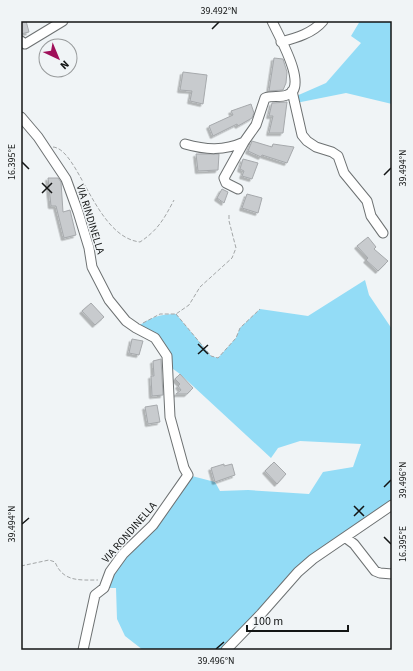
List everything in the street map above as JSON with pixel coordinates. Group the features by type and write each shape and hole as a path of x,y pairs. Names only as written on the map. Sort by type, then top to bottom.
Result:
{"street":[{"path":"22,45 63,21"},
{"path":"272,21 281,42 291,59 294,75 292,92 302,135 316,147 332,152 338,156 344,173 367,201 371,216 383,232"},
{"path":"281,42 304,35 319,26 323,21"},
{"path":"238,189 226,183 224,178 244,142 256,125 265,98 270,96 288,95 292,92"},
{"name":"VIA RINDINELLA","path":"21,116 48,150 72,194 97,278 109,300 126,321 136,328"},
{"path":"185,144 218,149 232,148 244,142"},
{"name":"VIA RONDINELLA","path":"83,650 95,595 104,588 110,572 123,554 153,525 188,475 184,468 170,418 168,356 155,338 136,328"},
{"path":"226,650 261,614 298,572 313,559 346,538 392,505"},
{"path":"346,538 354,544 375,571 392,574"}],"path":[{"path":"48,150 55,146 65,155 85,184 102,215 117,232 130,241 140,242 154,233 164,219 174,200"},
{"path":"136,328 147,320 160,314 176,314 189,305 200,287 232,258 236,248 229,221 229,213"},
{"path":"176,314 211,356 218,358 236,338 240,328 260,309"},
{"path":"21,566 49,560 55,562 59,572 66,577 78,580 107,580"}],"shaded area":[{"path":"360,21 392,21 392,104 346,93 296,103 294,97 326,83 361,43 351,36"},
{"path":"365,280 369,295 392,329 392,505 313,559 226,650 143,650 125,636 117,619 116,588 104,588 188,475 215,482 220,491 248,490 309,494 323,472 353,467 361,444 300,441 278,448 271,458 180,374 169,366 162,347 136,328 154,317 176,314 211,356 218,358 236,338 240,328 260,309 308,316"}],"building":[{"path":"21,21 26,21 29,32 21,34"},
{"path":"274,58 283,59 287,72 286,83 283,90 269,91"},
{"path":"183,72 207,75 203,104 190,101 192,91 180,90"},
{"path":"287,102 283,133 269,133 273,116 269,116 272,103"},
{"path":"251,104 254,113 252,118 238,126 237,124 213,136 209,126 233,115 231,111"},
{"path":"252,141 272,147 273,144 294,147 287,163 262,155 261,157 248,151"},
{"path":"196,154 219,154 218,170 198,171"},
{"path":"243,159 258,163 252,179 242,176 244,171 240,169"},
{"path":"48,178 58,178 61,182 63,212 70,210 76,235 64,238 56,206 51,206"},
{"path":"222,189 228,192 224,203 217,198"},
{"path":"247,194 262,198 258,213 242,208"},
{"path":"368,237 376,247 374,249 388,261 378,271 366,260 368,258 357,246"},
{"path":"91,303 104,317 95,325 82,311"},
{"path":"132,339 143,341 139,355 129,353"},
{"path":"161,359 163,395 152,396 151,376 154,376 153,361"},
{"path":"180,374 193,388 187,394 176,394 181,390 178,386 180,384 175,379"},
{"path":"157,405 160,422 148,424 145,407"},
{"path":"274,462 286,474 277,484 265,471"},
{"path":"224,464 224,466 232,464 235,475 215,482 211,468"}]}
